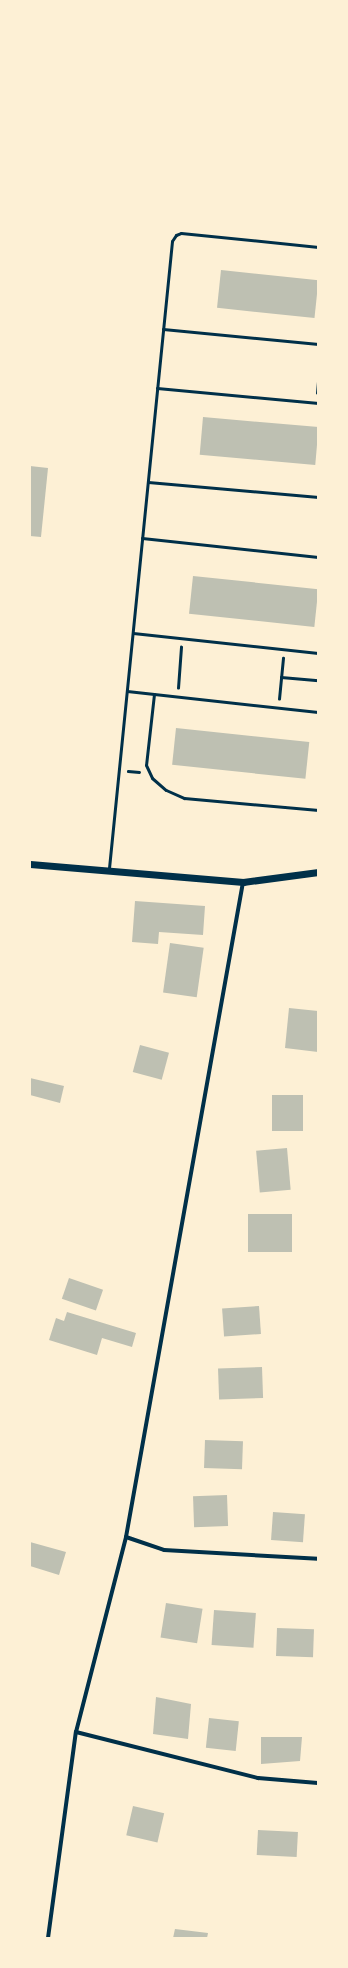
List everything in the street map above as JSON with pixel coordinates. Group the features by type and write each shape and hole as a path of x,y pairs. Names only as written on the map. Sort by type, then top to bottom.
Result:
{"street":[{"path":"30,864 109,868 243,882 318,872"},
{"path":"48,1938 76,1732 126,1537 243,882"},
{"path":"126,1537 164,1550 318,1559"},
{"path":"76,1732 258,1778 318,1783"}],"lane":[{"path":"109,868 172,242 176,235 181,233 318,247"},
{"path":"163,329 318,344"},
{"path":"157,388 318,403"},
{"path":"148,482 318,497"},
{"path":"142,538 318,557"},
{"path":"133,633 318,653"},
{"path":"127,691 318,712"},
{"path":"154,694 146,766 148,773 166,790 184,798 318,810"}],"path":[{"path":"177,696 182,639"},
{"path":"278,708 284,650"},
{"path":"281,677 318,680"},
{"path":"119,770 148,773"}],"building":[{"path":"221,270 318,280 314,318 217,308"},
{"path":"203,417 318,427 315,465 200,455"},
{"path":"30,466 48,468 41,537 30,536"},
{"path":"193,576 318,589 314,627 189,614"},
{"path":"176,728 309,742 305,779 172,765"},
{"path":"135,901 205,906 203,935 159,932 158,944 132,942"},
{"path":"170,943 204,948 197,997 163,993"},
{"path":"289,1008 318,1011 318,1052 285,1048"},
{"path":"140,1045 169,1053 162,1080 133,1072"},
{"path":"30,1078 64,1086 60,1103 30,1095"},
{"path":"272,1095 303,1095 303,1131 272,1131"},
{"path":"287,1148 291,1190 260,1193 256,1151"},
{"path":"248,1214 292,1214 292,1252 248,1252"},
{"path":"69,1278 103,1290 96,1311 62,1299"},
{"path":"259,1306 261,1334 224,1337 222,1309"},
{"path":"67,1312 136,1333 132,1347 102,1338 97,1355 49,1340 56,1318 64,1321"},
{"path":"262,1367 263,1398 219,1400 218,1369"},
{"path":"205,1440 243,1441 242,1469 204,1468"},
{"path":"227,1495 228,1526 194,1527 193,1496"},
{"path":"273,1512 305,1514 303,1542 271,1540"},
{"path":"30,1542 66,1552 59,1575 30,1566"},
{"path":"166,1603 203,1609 197,1643 161,1638"},
{"path":"214,1610 256,1613 253,1648 212,1645"},
{"path":"277,1628 314,1629 313,1657 276,1656"},
{"path":"156,1697 191,1704 188,1739 153,1734"},
{"path":"209,1718 239,1721 236,1751 206,1748"},
{"path":"261,1737 302,1737 300,1761 261,1764"},
{"path":"133,1806 164,1813 157,1842 126,1835"},
{"path":"258,1830 298,1832 297,1857 257,1855"},
{"path":"175,1929 208,1933 207,1938 173,1938"}]}
